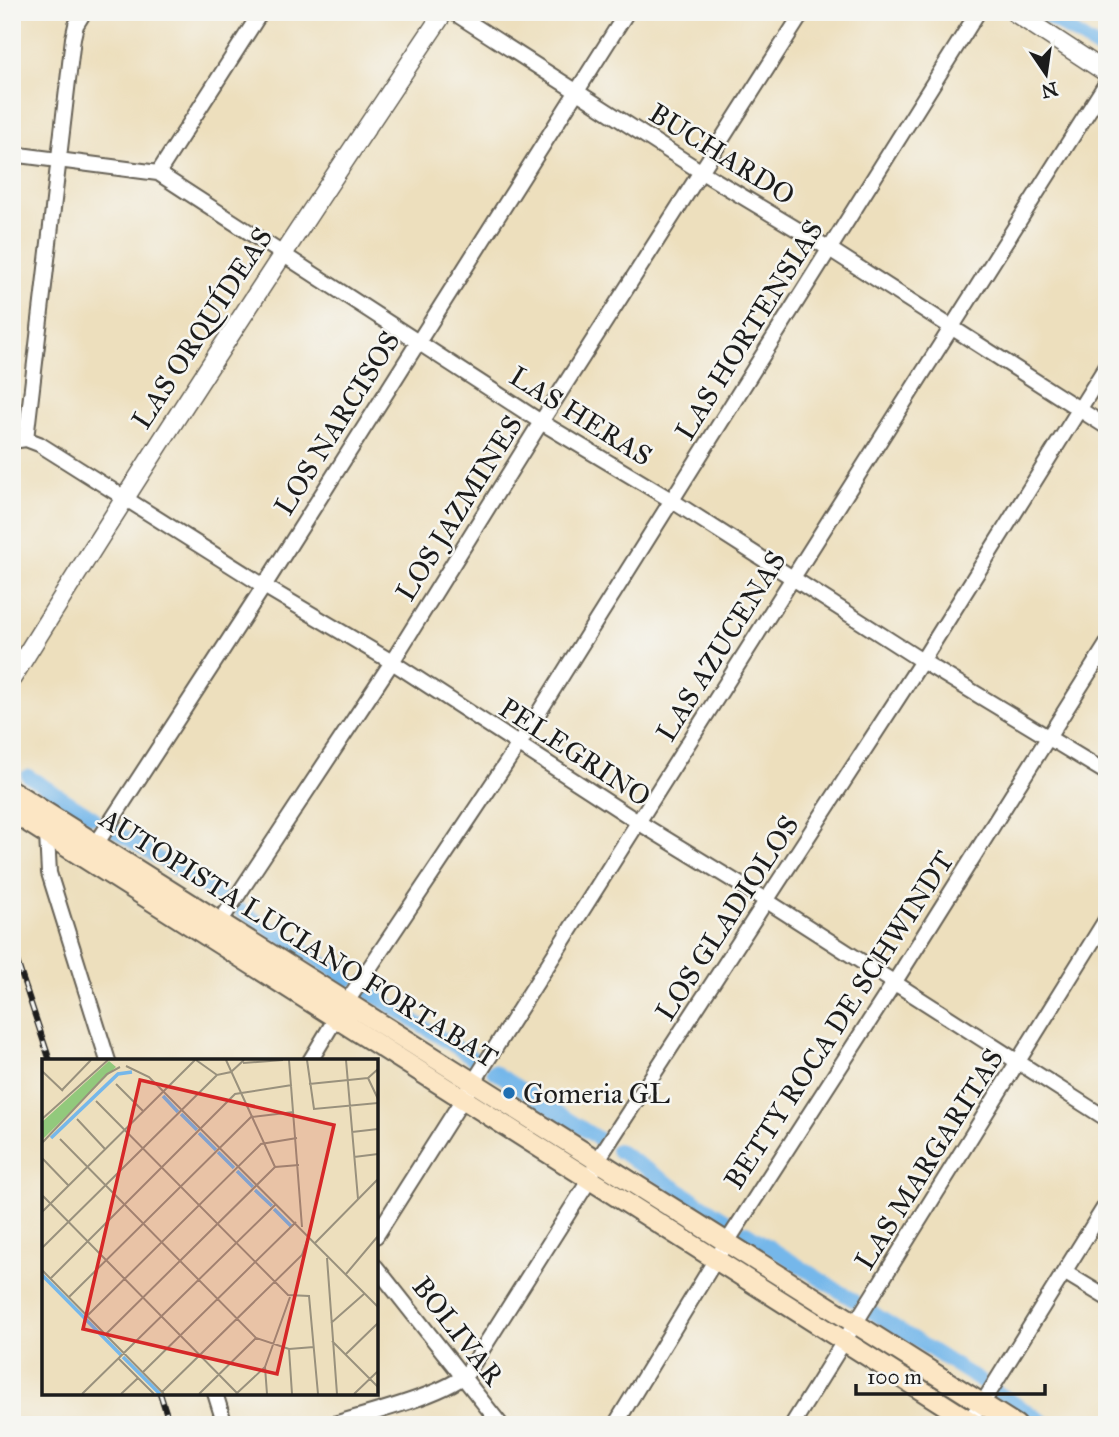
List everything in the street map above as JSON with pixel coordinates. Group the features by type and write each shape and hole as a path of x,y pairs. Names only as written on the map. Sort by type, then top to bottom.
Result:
{"main road":[{"name":"AUTOPISTA LUCIANO FORTABAT","path":"12,791 92,851 342,1010 474,1082 716,1259 969,1423"},
{"name":"AUTOPISTA LUCIANO FORTABAT","path":"12,812 47,835 92,851 220,922 464,1100 727,1241 1016,1425"}],"street":[{"path":"158,173 261,12"},
{"name":"LAS ORQUÍDEAS","path":"12,678 281,254 444,12"},
{"name":"BUCHARDO","path":"453,12 700,172 828,248 1107,427"},
{"name":"LOS NARCISOS","path":"92,851 264,586 627,12"},
{"name":"LOS JAZMINES","path":"220,922 392,662 541,422 803,12"},
{"name":"LAS HORTENSIAS","path":"311,1059 519,744 978,12"},
{"path":"1014,12 1107,73"},
{"path":"19,440 59,159 76,16"},
{"name":"LAS AZUCENAS","path":"378,1233 1107,82"},
{"name":"LAS HERAS","path":"12,154 158,173 541,422 671,500 922,661 1107,773"},
{"name":"LOS GLADIOLOS","path":"462,1378 922,661 1107,365"},
{"name":"PELEGRINO","path":"19,440 38,444 264,586 392,662 638,822 768,901 1107,1119"},
{"name":"BETTY ROCA DE SCHWINDT","path":"615,1425 727,1241 894,983 1107,644"},
{"path":"47,835 49,873 107,1059"},
{"name":"LAS MARGARITAS","path":"792,1425 1107,918"},
{"path":"969,1423 1107,1203"},
{"name":"BOLIVAR","path":"378,1270 501,1425"},
{"path":"1064,1272 1107,1298"},
{"path":"331,1425 443,1389 462,1378"},
{"path":"216,1395 225,1425"}],"waterway":[{"path":"1040,12 1107,54"},
{"path":"28,776 93,817"},
{"path":"111,828 223,899"},
{"path":"240,910 349,980"},
{"path":"367,991 476,1060"},
{"path":"493,1071 599,1139"},
{"path":"617,1150 728,1221"},
{"path":"746,1232 853,1300"},
{"path":"870,1311 980,1381"},
{"path":"997,1392 1049,1425"}],"railway":[{"path":"12,946 49,1059"},
{"path":"161,1395 170,1425"}],"place":[{"name":"Gomeria GL","path":"509,1093"}]}
